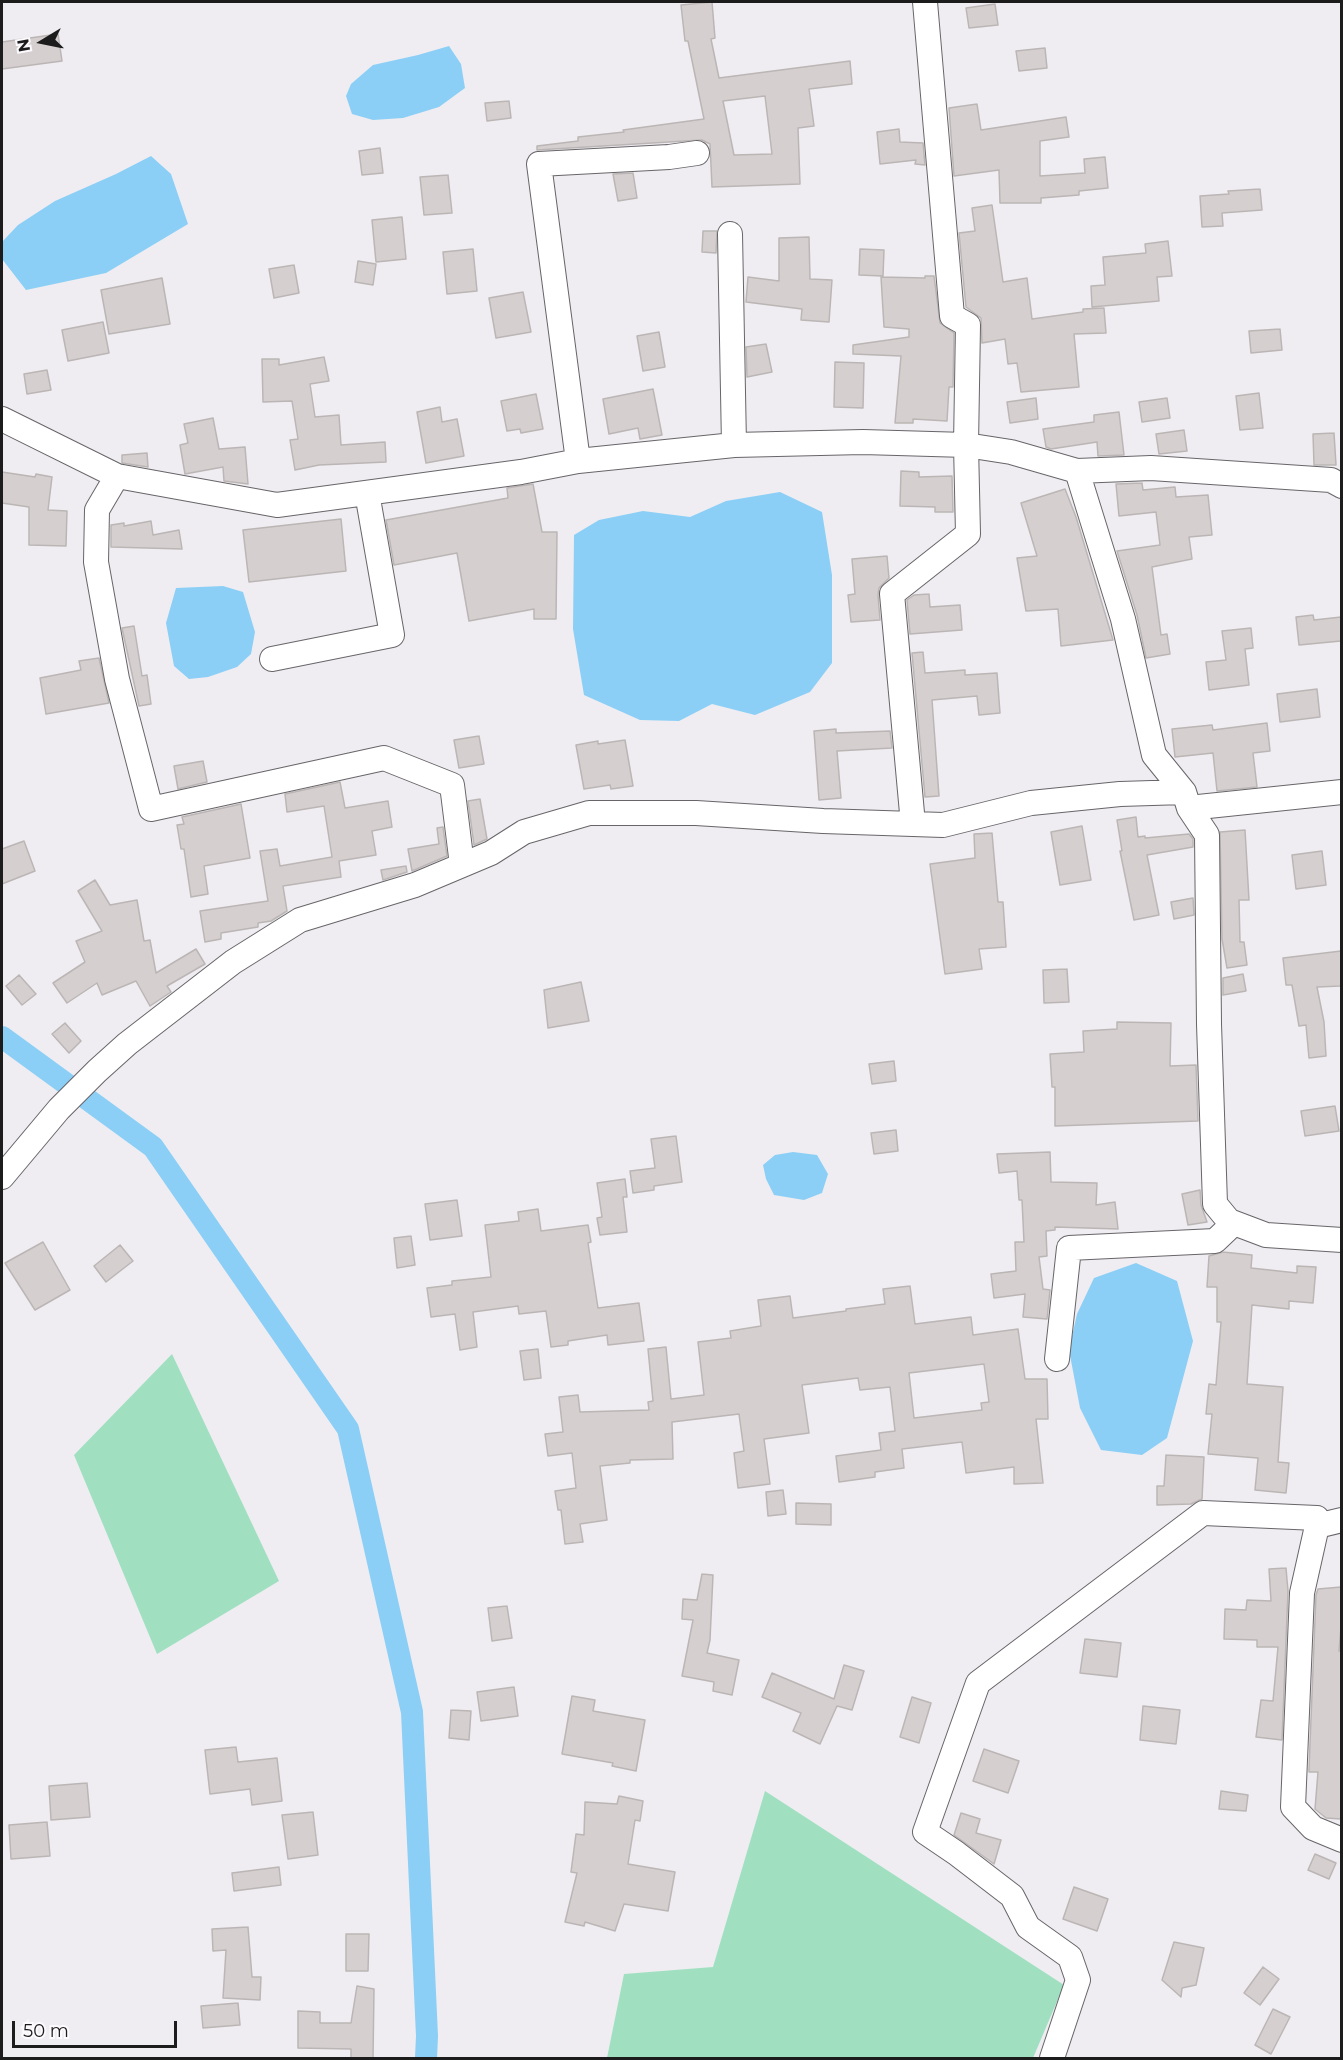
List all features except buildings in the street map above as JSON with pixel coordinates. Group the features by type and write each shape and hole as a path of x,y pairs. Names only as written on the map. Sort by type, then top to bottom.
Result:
{"street":[{"path":"913,824 892,594 968,534 966,445 969,325 952,316 925,2"},
{"path":"578,461 539,164 669,157 697,153"},
{"path":"730,234 734,445"},
{"path":"2,419 117,476 277,505 521,472 578,461 734,445 863,442 966,445 1011,452 1077,471 1151,468 1330,480 1341,486"},
{"path":"1077,471 1123,619 1154,754 1207,835 1209,1024 1215,1204 1228,1221 1266,1234 1341,1240"},
{"path":"117,476 97,510 96,562 117,679 151,808 384,758 452,785 462,866"},
{"path":"272,659 392,635 367,493"},
{"path":"2,1177 59,1109 127,1044 233,962 300,920 414,885 492,853 524,832 590,813 696,813 943,825 1031,803 1120,794 1186,800 1341,792"},
{"path":"1057,1359 1069,1248 1215,1241 1234,1223"},
{"path":"1052,2058 1078,1980 1070,1957 1028,1927 1012,1896 925,1832 978,1683 1203,1513 1317,1518"},
{"path":"1341,1520 1317,1526 1302,1593 1293,1807 1313,1828 1341,1840"}],"green space":[{"path":"172,1354 279,1581 157,1654 74,1455"},
{"path":"765,1791 1064,1985 1033,2058 607,2058 624,1974 713,1967"}],"water":[{"path":"449,46 461,64 465,88 439,107 403,118 373,120 352,114 346,96 351,84 373,65"},
{"path":"151,156 171,174 188,224 106,273 26,290 2,259 2,242 18,225 55,201"},
{"path":"780,492 822,512 832,575 832,663 810,692 755,715 712,704 679,721 640,720 584,695 573,629 574,535 599,520 643,511 690,517 726,501"},
{"path":"223,586 243,592 255,632 251,654 237,667 208,677 189,679 174,666 166,623 176,588"},
{"path":"793,1152 817,1155 828,1174 822,1193 804,1200 774,1195 766,1179 763,1165 775,1155"},
{"path":"1136,1263 1177,1281 1193,1341 1167,1438 1142,1455 1101,1450 1080,1408 1069,1350 1077,1314 1094,1278"}],"waterway":[{"path":"2,1037 153,1147 348,1429 412,1712 427,2036 426,2058"}]}
